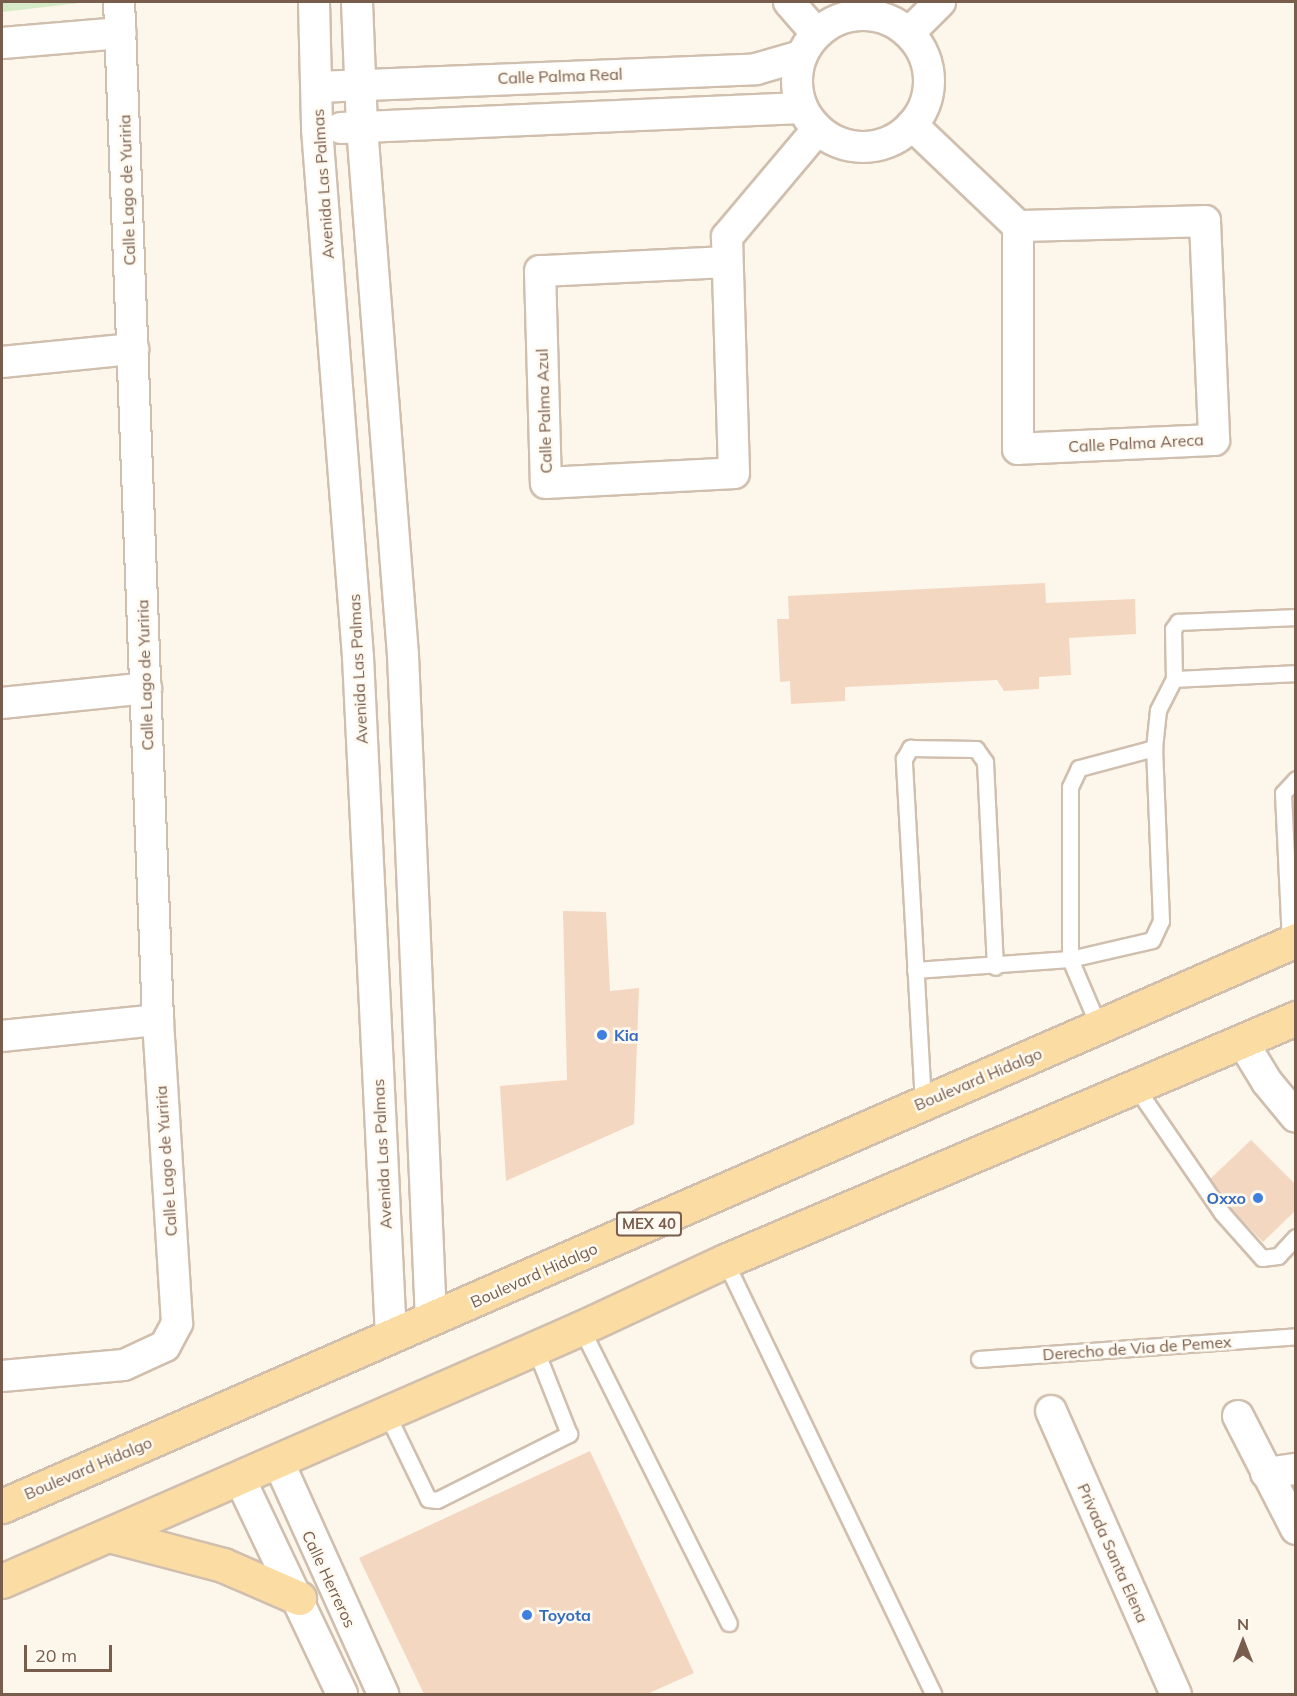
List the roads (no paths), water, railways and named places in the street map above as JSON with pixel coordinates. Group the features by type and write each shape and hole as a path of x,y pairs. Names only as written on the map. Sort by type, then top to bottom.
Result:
{"main road":[{"name":"Boulevard Hidalgo","path":"2,1506 1293,941"},
{"path":"2,1581 387,1414 725,1261 1296,1018"},
{"path":"109,1535 223,1565 299,1598"}],"street":[{"name":"Calle Lago de Yuriria","path":"2,1376 124,1365 165,1346 177,1323 158,1020 119,2"},
{"name":"Avenida Las Palmas","path":"314,2 317,129 358,657 391,1337"},
{"path":"357,2 362,127 403,656 431,1320"},
{"path":"789,2 808,45"},
{"path":"909,33 940,2"},
{"path":"862,14 887,19 909,33 924,54 929,78 926,104 912,125 892,141 866,148 840,144 809,119 796,82 808,45 837,20 862,14"},
{"path":"2,43 121,33"},
{"name":"Calle Palma Real","path":"317,87 756,69 808,45"},
{"path":"574,75 577,118"},
{"path":"317,129 577,118 809,119"},
{"name":"Calle Palma Azul","path":"727,262 540,271 546,483 734,473 727,237 809,119"},
{"path":"912,125 1018,226"},
{"name":"Calle Palma Areca","path":"1205,221 1214,440 1018,449 1018,226 1205,221"},
{"path":"2,362 133,349"},
{"path":"358,657 403,656"},
{"path":"2,703 146,688"},
{"path":"2,1036 158,1020"},
{"path":"1242,1041 1267,1082 1296,1117"},
{"path":"385,1213 426,1211"},
{"name":"Privada Santa Elena","path":"1051,1411 1176,1695"},
{"path":"1238,1416 1296,1529"},
{"name":"Calle Herreros","path":"279,1461 383,1695"},
{"path":"1266,1473 1296,1469"},
{"path":"240,1479 299,1598 342,1695"}],"lane":[{"path":"915,970 995,967 1070,959 1152,940 1161,921 1154,748 1158,710 1174,678 1173,629 1179,622 1296,617"},
{"path":"1174,678 1296,673"},
{"path":"923,1102 904,759 910,748 976,749 986,762 995,967"},
{"path":"1099,1027 1070,959 1070,787 1079,768 1154,748"},
{"path":"1293,941 1283,793 1296,779"},
{"path":"1135,1086 1222,1213 1262,1258 1278,1256 1296,1237"},
{"path":"725,1261 933,1695"},
{"path":"581,1328 729,1623"},
{"name":"Derecho de Via de Pemex","path":"979,1359 1296,1336"},
{"path":"387,1414 428,1498 436,1500 569,1434 535,1348"}],"place":[{"name":"Kia","path":"602,1035"},
{"name":"Oxxo","path":"1258,1198"},
{"name":"Toyota","path":"527,1615"}]}
